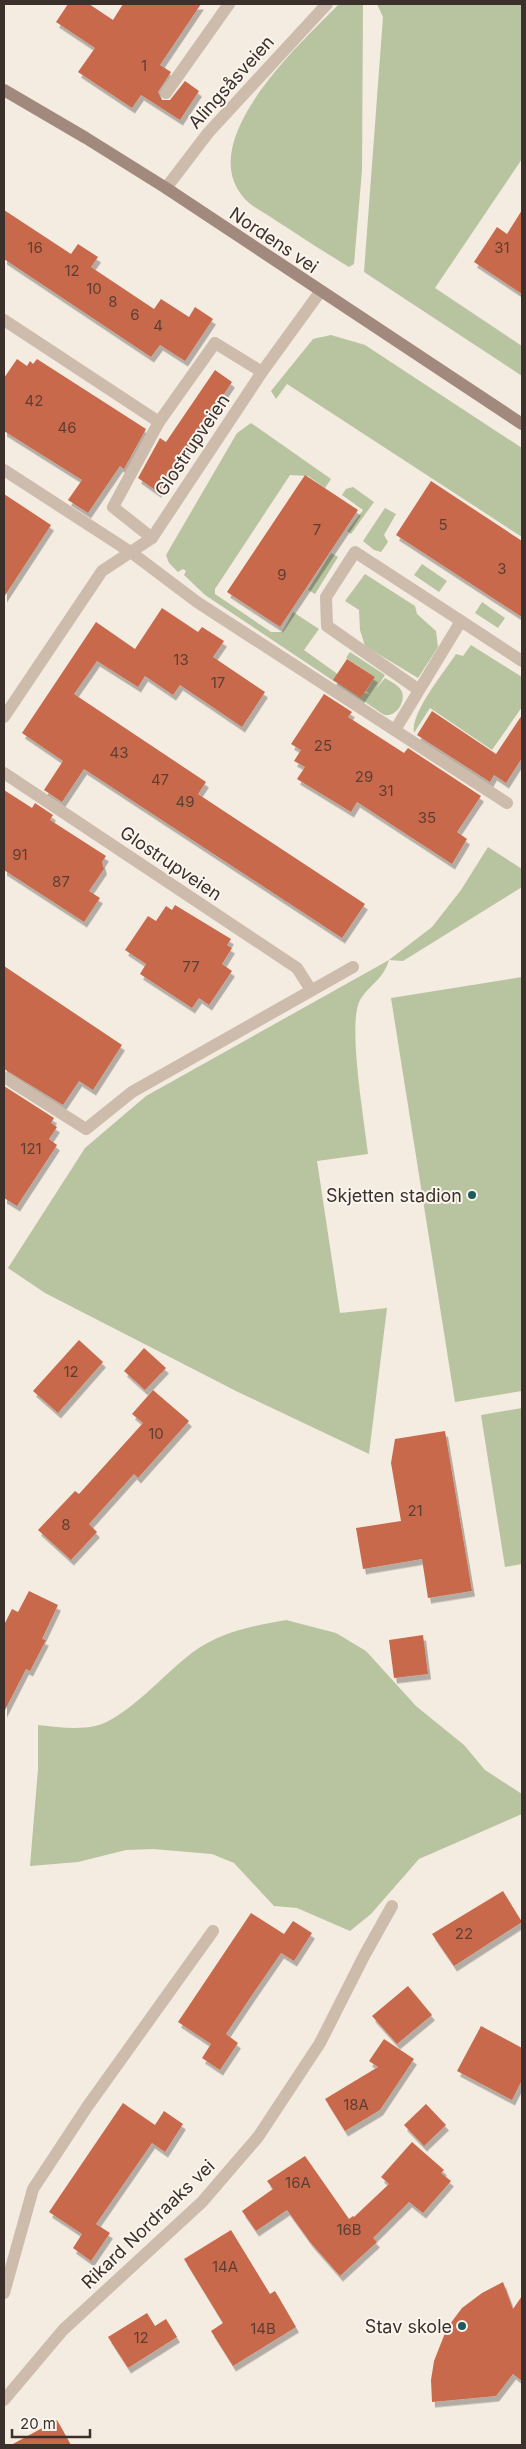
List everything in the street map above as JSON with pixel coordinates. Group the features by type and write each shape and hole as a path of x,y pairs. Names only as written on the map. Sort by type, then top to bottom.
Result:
{"street":[{"path":"166,93 229,4"},
{"name":"Alingsåsveien","path":"166,188 208,133 326,4"},
{"name":"Nordens vei","path":"4,90 166,188 320,292 522,424"},
{"name":"Glostrupveien","path":"4,717 102,571 132,553 152,538 262,372 320,292"},
{"path":"4,320 160,422"},
{"name":"Glostrupveien","path":"152,538 113,507 160,422 215,343 262,372"},
{"path":"4,470 132,553 197,602 507,803"},
{"path":"419,690 328,626 326,597 355,552 522,661"},
{"path":"395,730 461,621"},
{"name":"Glostrupveien","path":"4,772 297,968 312,990"},
{"path":"4,1076 86,1129 132,1092 354,967"},
{"name":"Rikard Nordraaks vei","path":"4,2400 63,2330 202,2202 258,2137 320,2043 364,1956 392,1906"},
{"path":"4,2293 33,2189 87,2108 212,1931"}],"green space":[{"path":"339,4 363,4 362,170 354,264 349,267 251,204 244,198 232,175 232,149 242,121 258,94 301,42"},
{"path":"377,4 522,4 522,159 435,288 522,346 522,376 364,272 383,17"},
{"path":"331,335 365,345 522,448 522,537 287,384 276,399 271,391 313,339"},
{"path":"251,423 331,479 325,488 308,476 290,475 215,589 215,594 271,632 282,632 293,612 319,629 304,650 364,693 370,694 366,691 375,677 346,658 350,652 385,675 376,689 385,678 398,686 403,694 402,703 397,711 389,715 381,713 205,595 184,575 186,571 183,569 178,572 169,563 166,555 237,433"},
{"path":"353,487 374,502 351,534 347,531 363,510 342,495 346,489"},
{"path":"385,508 396,514 384,535 388,542 381,552 374,550 363,541"},
{"path":"331,553 338,557 315,594 308,590"},
{"path":"422,564 447,581 439,592 414,575"},
{"path":"365,574 415,606 417,614 436,631 438,647 418,678 365,646 360,630 359,610 345,601"},
{"path":"482,602 505,618 498,628 475,613"},
{"path":"471,645 522,677 522,707 492,750 430,708 414,733 417,715 429,692 456,654 463,656"},
{"path":"488,847 522,869 522,887 403,961 389,960 432,927 461,890"},
{"path":"389,960 380,977 360,1000 356,1012 356,1051 368,1154 317,1161 340,1313 387,1308 369,1454 238,1392 45,1293 8,1268 85,1148 146,1096"},
{"name":"Skjetten stadion","path":"522,977 522,1391 455,1402 391,998"},
{"path":"522,1408 522,1564 505,1567 481,1415"},
{"path":"286,1620 336,1633 366,1651 416,1706 464,1745 485,1770 522,1794 522,1814 419,1859 371,1914 350,1931 297,1908 274,1906 234,1863 212,1854 153,1849 126,1850 78,1862 30,1866 38,1769 38,1725 81,1728 107,1722 146,1694 183,1660 204,1645 237,1631"}],"building":[{"path":"68,4 89,4 113,20 123,4 201,4 160,65 171,72 158,92 162,100 170,100 185,81 199,91 180,120 141,95 132,108 78,72 95,48 56,22"},
{"path":"4,210 71,254 78,244 98,257 91,267 154,309 161,299 189,317 195,307 213,319 185,361 160,345 151,357 4,259"},
{"path":"522,210 522,294 474,262 497,227 507,234"},
{"path":"17,359 27,366 30,361 33,364 37,359 146,429 124,469 120,466 88,513 68,500 82,480 4,431 4,378"},
{"path":"215,370 232,382 158,492 138,478 160,438 166,442"},
{"path":"305,475 358,510 280,627 227,592"},
{"path":"431,481 522,541 522,617 396,535"},
{"path":"4,494 51,525 4,597"},
{"path":"162,608 198,632 202,627 224,641 213,657 265,692 242,727 180,685 173,695 145,676 138,687 97,661 74,694 206,782 198,794 365,904 342,938 84,769 62,802 44,790 63,761 22,733 96,622 135,649"},
{"path":"347,659 375,677 361,698 333,680"},
{"path":"324,694 352,712 348,717 404,753 408,748 481,796 457,832 467,839 452,864 357,802 351,812 297,779 305,767 294,761 301,750 291,744"},
{"path":"432,711 496,754 522,715 522,758 506,783 494,775 490,782 417,735"},
{"path":"4,790 32,808 35,803 53,815 50,820 106,856 102,862 104,869 89,891 100,898 84,922 4,870"},
{"path":"175,905 231,939 227,945 232,948 222,964 232,971 209,1005 199,998 192,1008 140,974 146,964 125,950 148,916 156,921 166,906 172,910"},
{"path":"4,966 122,1045 93,1090 79,1081 63,1105 4,1069"},
{"path":"4,1086 54,1118 51,1123 57,1127 49,1139 57,1145 17,1206 4,1198"},
{"path":"79,1340 103,1362 58,1413 33,1391"},
{"path":"144,1348 166,1368 145,1390 124,1371"},
{"path":"153,1390 189,1421 138,1478 134,1474 89,1524 97,1532 71,1560 38,1530 75,1491 79,1494 143,1423 132,1414"},
{"path":"445,1431 472,1591 428,1598 422,1559 363,1569 356,1528 401,1521 391,1463 395,1439"},
{"path":"29,1591 58,1605 42,1639 46,1640 30,1671 26,1669 4,1712 4,1625 12,1609 18,1612"},
{"path":"423,1635 428,1674 394,1678 389,1640"},
{"path":"503,1891 522,1922 454,1966 432,1934"},
{"path":"251,1913 284,1934 293,1921 312,1933 294,1961 281,1953 248,2001 226,2034 238,2043 220,2070 202,2058 211,2044 178,2022"},
{"path":"408,1986 432,2015 397,2044 372,2016"},
{"path":"481,2026 522,2048 522,2080 512,2100 457,2071"},
{"path":"384,2039 414,2059 380,2110 345,2131 325,2099 378,2067 369,2061"},
{"path":"123,2103 155,2125 164,2111 183,2124 165,2152 152,2143 96,2224 110,2233 91,2261 73,2248 82,2234 49,2212"},
{"path":"426,2104 446,2125 424,2146 404,2125"},
{"path":"412,2142 444,2170 441,2173 451,2181 423,2213 409,2202 373,2238 377,2242 340,2276 310,2242 287,2210 256,2231 242,2211 273,2189 267,2181 305,2156 349,2219 354,2217 389,2184 381,2177"},
{"path":"231,2230 270,2294 275,2291 296,2327 233,2366 211,2331 223,2323 184,2259"},
{"path":"503,2282 513,2309 522,2296 522,2381 513,2374 496,2396 432,2402 431,2380 434,2361 447,2328 462,2308 482,2293"},
{"path":"147,2313 155,2326 166,2319 177,2337 128,2368 108,2337"},
{"path":"57,2420 71,2445 11,2445"}],"place":[{"name":"Skjetten stadion","path":"472,1195"},
{"name":"Stav skole","path":"462,2326"}]}
